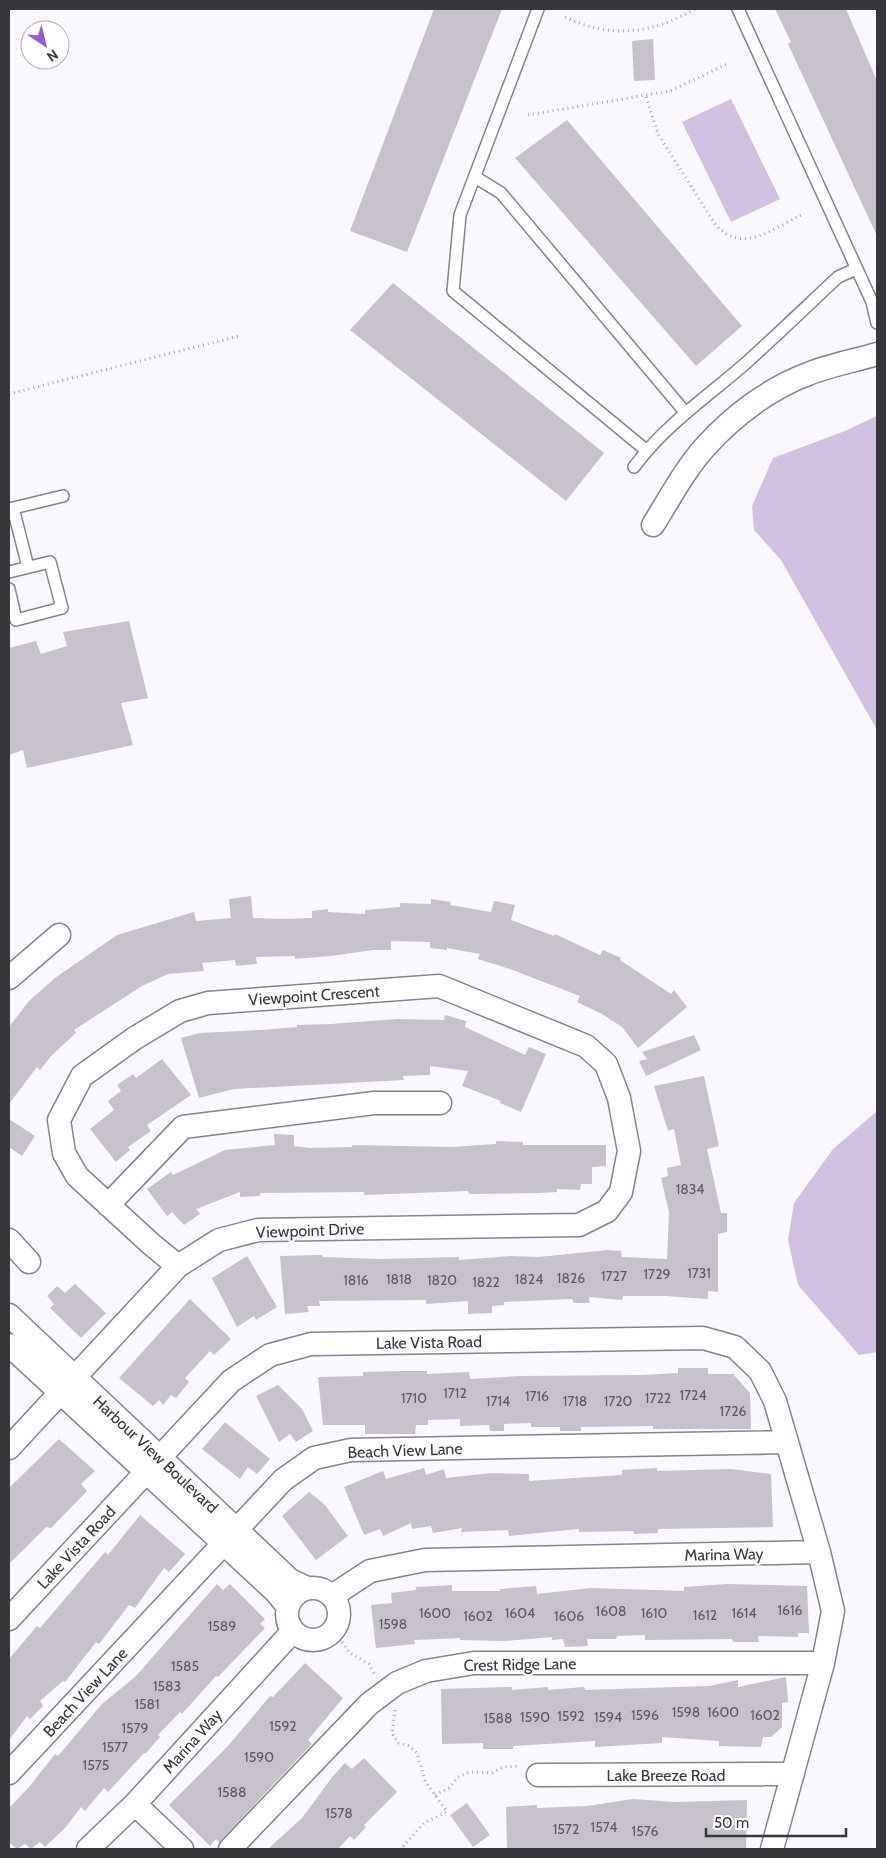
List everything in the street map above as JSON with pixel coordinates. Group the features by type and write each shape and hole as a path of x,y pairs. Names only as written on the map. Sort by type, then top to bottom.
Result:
{"street":[{"path":"653,525 684,474 705,446 733,420 770,393 808,374 877,354"},
{"path":"9,978 59,935"},
{"name":"Viewpoint Crescent","path":"178,1266 77,1176 64,1153 59,1120 82,1076 135,1038 180,1011 208,1003 439,986 586,1046 606,1064 619,1098 629,1151 620,1192 607,1212 579,1225"},
{"path":"108,1205 183,1127 374,1104 440,1103"},
{"name":"Viewpoint Drive","path":"9,1448 178,1266 219,1240 258,1230 579,1225"},
{"path":"9,1240 29,1262"},
{"name":"Harbour View Boulevard","path":"9,1315 68,1385 230,1537 288,1607"},
{"name":"Lake Vista Road","path":"9,1619 231,1381 270,1355 320,1343 703,1338 734,1347 760,1371 775,1401 819,1552"},
{"name":"Harbour View Boulevard","path":"9,1345 68,1385"},
{"name":"Beach View Lane","path":"9,1774 284,1480 314,1458 351,1450 787,1442"},
{"name":"Harbour View Boulevard","path":"230,1537 290,1580 307,1588"},
{"path":"772,1849 834,1611 819,1552"},
{"name":"Marina Way","path":"332,1596 370,1571 425,1560 819,1552"},
{"path":"307,1588 317,1588 332,1596 338,1610 338,1622 333,1630 318,1639 309,1639 293,1631 287,1616 292,1598 307,1588"},
{"name":"Marina Way","path":"88,1849 135,1804 293,1631"},
{"name":"Crest Ridge Lane","path":"230,1849 369,1704 397,1683 426,1670 474,1663 822,1663"},
{"name":"Lake Breeze Road","path":"538,1775 793,1774"},
{"path":"135,1804 182,1849"}],"lane":[{"path":"538,9 460,215 453,291 646,451"},
{"path":"738,9 872,302 877,323"},
{"path":"475,177 501,193 686,412"},
{"path":"634,467 646,451 686,412 746,363 838,277 856,269"},
{"path":"28,568 11,508 62,496"},
{"path":"9,572 50,562 62,608 16,620 9,589"}],"path":[{"path":"565,17 592,29 628,31 664,24 695,9"},
{"path":"528,115 646,97 670,91 729,62"},
{"path":"646,97 658,134 724,236 740,240 757,237 801,215"},
{"path":"9,394 239,336"},
{"path":"333,1630 350,1653 374,1669 376,1680 395,1708 392,1733 398,1743 409,1746 417,1753 425,1781 447,1812 424,1823 401,1849"},
{"path":"435,1795 449,1788 458,1778 470,1772 492,1773 503,1766 532,1765 538,1775"}],"shaded area":[{"path":"731,99 780,199 731,222 682,122"},
{"path":"877,416 877,730 781,560 754,530 752,506 773,458 845,431"},
{"path":"877,1111 877,1352 859,1355 798,1285 788,1240 794,1203 833,1149"}],"building":[{"path":"434,9 502,9 407,252 350,231"},
{"path":"775,9 846,9 877,81 877,236 788,44 791,42"},
{"path":"653,39 655,80 634,81 632,41"},
{"path":"567,120 742,326 696,366 515,158"},
{"path":"393,283 604,453 566,501 350,330"},
{"path":"129,621 148,698 121,703 133,745 27,768 23,750 9,755 9,648 36,641 41,654 67,646 63,632"},
{"path":"251,896 253,918 281,919 312,918 312,911 328,909 328,912 365,914 365,910 400,907 400,903 431,904 431,899 451,902 450,905 491,912 494,901 515,905 511,920 554,936 555,934 600,955 603,950 621,958 620,960 671,994 674,990 687,1007 638,1048 622,1027 602,1014 577,1002 580,996 510,969 478,959 480,954 447,948 447,950 430,948 430,942 391,941 391,950 373,950 331,956 295,959 295,956 256,957 257,964 236,966 235,960 202,963 204,971 168,974 142,986 74,1030 76,1033 52,1055 40,1070 37,1067 9,1104 9,1027 29,1001 55,978 117,935 194,912 196,921 231,918 229,899"},
{"path":"445,1015 466,1021 465,1027 525,1055 529,1047 546,1054 521,1112 500,1103 501,1101 462,1086 468,1071 430,1066 430,1075 403,1076 404,1080 234,1089 199,1098 181,1038 200,1033 261,1030 297,1027 297,1025 398,1019 444,1020"},
{"path":"694,1035 701,1050 646,1076 639,1061 647,1059 642,1052"},
{"path":"162,1059 191,1095 147,1125 151,1131 128,1147 130,1150 116,1162 90,1129 114,1110 108,1101 121,1091 117,1085 133,1074 136,1078"},
{"path":"704,1076 719,1146 707,1149 721,1213 727,1213 727,1232 718,1234 718,1292 708,1291 708,1299 666,1296 623,1296 622,1300 589,1297 590,1303 574,1303 572,1299 504,1302 504,1305 492,1306 492,1313 468,1314 468,1301 426,1304 426,1300 319,1301 320,1306 307,1306 309,1312 285,1314 280,1256 322,1255 323,1257 380,1259 459,1257 459,1260 511,1256 539,1257 608,1250 621,1251 622,1257 667,1259 669,1212 661,1178 668,1176 667,1168 681,1165 674,1129 668,1131 654,1086"},
{"path":"9,1119 35,1136 22,1156 9,1147"},
{"path":"274,1134 294,1135 294,1146 309,1148 352,1147 352,1145 452,1147 496,1144 496,1141 523,1142 523,1145 606,1145 606,1166 592,1167 592,1184 581,1184 580,1190 557,1189 557,1192 469,1194 468,1191 364,1195 364,1192 260,1193 260,1196 240,1197 240,1192 196,1209 200,1214 184,1225 172,1212 167,1216 147,1189 171,1172 173,1175 225,1150 275,1145"},
{"path":"247,1256 277,1307 256,1320 254,1316 237,1327 212,1278"},
{"path":"75,1284 106,1313 81,1338 50,1308 54,1304 47,1296 57,1286 65,1293"},
{"path":"190,1299 231,1339 214,1355 210,1351 185,1378 189,1382 176,1398 171,1395 163,1405 159,1400 153,1406 119,1378"},
{"path":"678,1368 708,1368 708,1374 733,1374 750,1393 751,1429 653,1429 653,1426 581,1427 581,1431 560,1431 560,1427 531,1427 531,1423 504,1424 504,1431 490,1431 489,1425 460,1426 460,1419 428,1420 428,1425 416,1425 415,1434 365,1434 365,1425 323,1425 318,1377 363,1376 363,1372 401,1371 427,1371 427,1374 469,1372 470,1379 521,1376 643,1375 678,1373"},
{"path":"278,1385 302,1409 313,1431 296,1442 290,1434 279,1442 256,1396"},
{"path":"225,1422 270,1459 257,1474 248,1467 240,1479 202,1449"},
{"path":"59,1439 95,1471 81,1484 87,1491 51,1528 46,1527 9,1564 9,1488"},
{"path":"424,1468 426,1475 444,1469 446,1478 491,1473 529,1474 529,1481 622,1475 622,1470 657,1468 657,1471 731,1469 771,1474 773,1527 658,1529 658,1533 634,1534 633,1531 579,1532 579,1529 509,1536 508,1530 461,1532 462,1528 433,1533 431,1526 412,1529 411,1523 383,1536 380,1529 364,1535 344,1487 383,1471 386,1479"},
{"path":"309,1492 324,1504 348,1536 316,1560 282,1516"},
{"path":"140,1515 185,1554 169,1572 164,1568 135,1608 129,1605 99,1644 96,1642 65,1682 63,1681 40,1701 43,1706 30,1719 27,1716 9,1740 9,1659 37,1626 40,1628 105,1552 108,1555"},
{"path":"217,1584 223,1590 230,1584 265,1619 260,1624 265,1628 218,1677 216,1676 182,1714 180,1712 158,1735 160,1737 145,1754 108,1792 104,1788 85,1811 81,1807 65,1828 45,1847 40,1842 31,1849 25,1844 17,1849 9,1842 9,1808 29,1787 55,1754 58,1756 102,1704 135,1677"},
{"path":"728,1584 807,1586 809,1633 798,1633 798,1637 758,1636 759,1642 733,1642 732,1639 645,1640 645,1635 617,1636 616,1639 587,1639 588,1646 565,1647 563,1639 552,1640 552,1637 504,1641 460,1640 460,1638 414,1640 415,1644 376,1648 371,1605 392,1603 391,1593 416,1590 416,1587 452,1585 452,1591 500,1591 500,1589 536,1586 537,1594 591,1588 684,1591 684,1587"},
{"path":"305,1663 343,1698 308,1740 312,1744 219,1842 216,1839 210,1846 169,1805 228,1746 270,1696 273,1697"},
{"path":"786,1677 788,1702 782,1703 782,1727 771,1737 763,1737 761,1747 719,1746 719,1741 662,1737 662,1743 595,1747 595,1741 513,1746 513,1749 483,1749 483,1743 442,1744 441,1689 512,1687 512,1690 548,1687 548,1690 584,1687 585,1690 709,1686 738,1680 738,1687"},
{"path":"364,1758 397,1792 364,1825 366,1827 354,1840 350,1836 338,1849 268,1849 302,1818 345,1763 352,1769"},
{"path":"633,1799 675,1802 747,1800 746,1848 507,1849 506,1807 537,1805 537,1808 587,1806"},
{"path":"467,1803 490,1835 473,1847 450,1815"}]}
